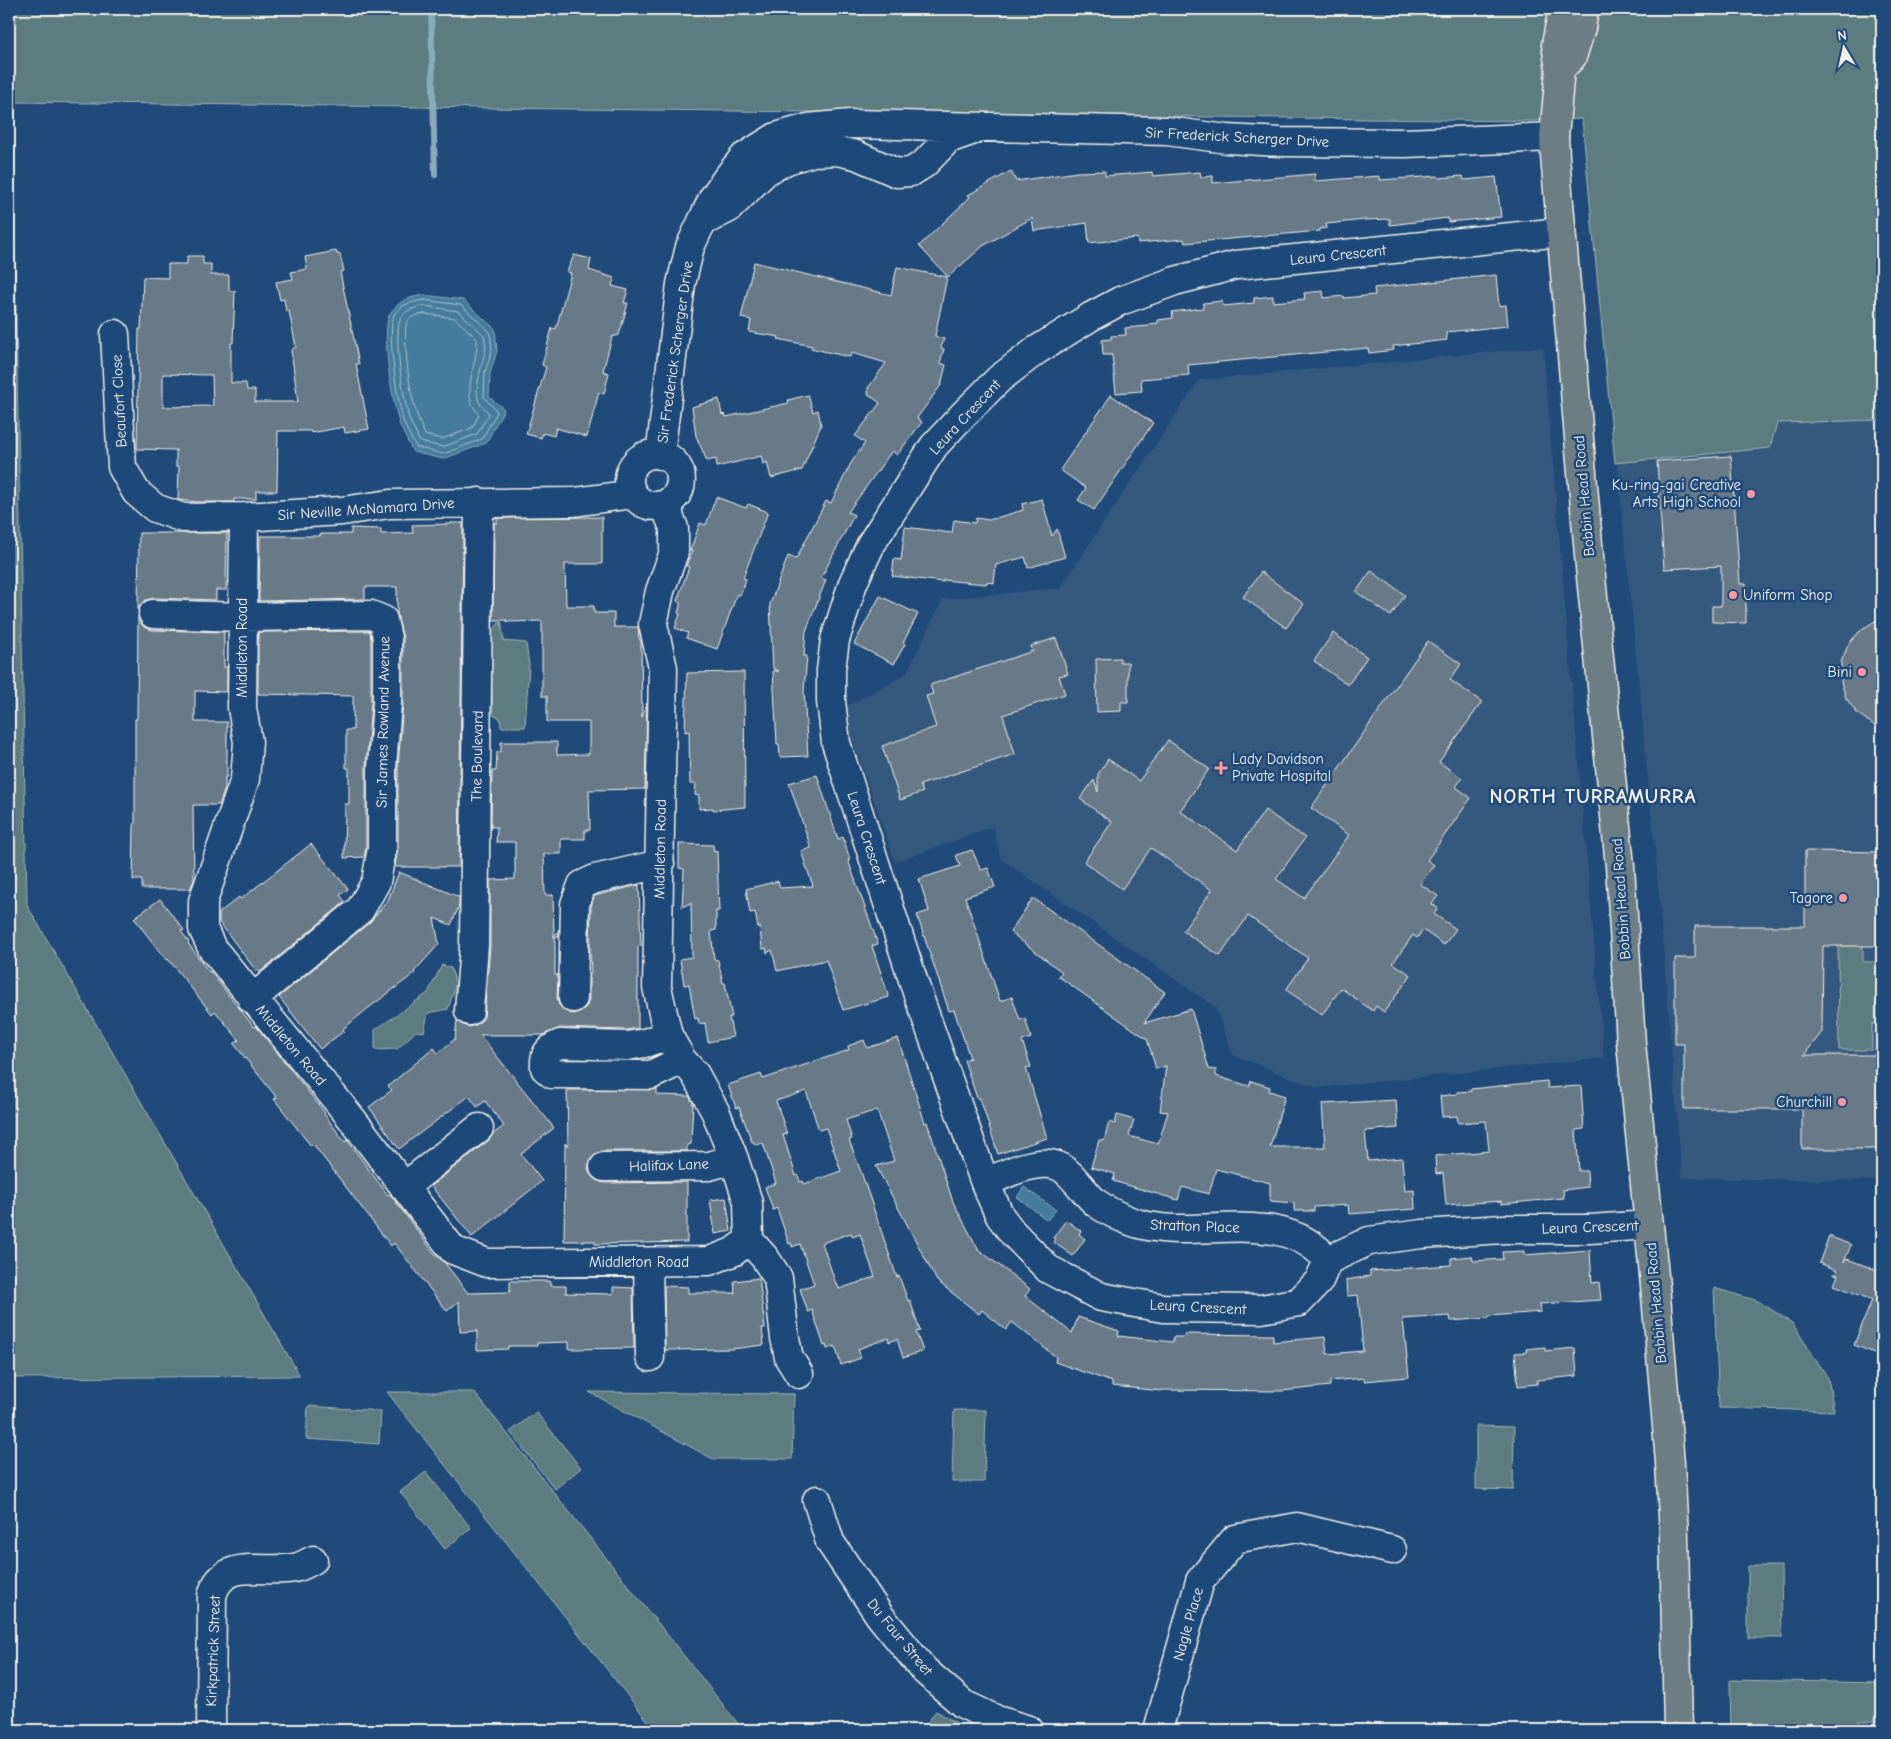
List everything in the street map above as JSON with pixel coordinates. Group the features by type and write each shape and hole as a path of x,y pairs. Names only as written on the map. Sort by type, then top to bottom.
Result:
{"main road":[{"name":"Bobbin Head Road","path":"1563,9 1556,45 1560,69 1554,136 1590,567 1620,866 1632,1044 1670,1463 1674,1535 1678,1730"},
{"path":"1560,69 1572,56 1581,28 1584,9"}],"street":[{"name":"Sir Frederick Scherger Drive","path":"660,455 681,284 690,247 713,198 726,178 744,157 776,137 808,128 850,124 1167,131 1227,139 1280,142 1405,143 1554,136"},
{"name":"Sir Frederick Scherger Drive","path":"702,222 729,208 766,171 787,160 813,152 837,151 856,155 897,173 910,172 924,164 948,139 980,128"},
{"name":"Leura Crescent","path":"1562,232 1236,265 1175,281 1120,301 1038,350 1000,379 963,414 934,446 871,544 853,583 835,640 831,670 831,701 836,744 916,989 985,1183 1000,1216 1012,1232 1048,1269 1101,1297 1163,1308 1261,1309 1299,1302 1319,1281 1328,1260 1369,1241 1422,1234 1504,1228 1582,1229 1649,1225"},
{"name":"Beaufort Close","path":"115,334 122,467"},
{"path":"650,454 660,455 670,459 677,466 680,486 676,495 669,502 659,506 649,506 640,502 633,494 629,485 629,475 633,465 641,458 650,454"},
{"name":"Sir Neville McNamara Drive","path":"122,467 136,492 155,508 183,518 244,518 342,511 390,504 574,502 633,494"},
{"name":"The Boulevard","path":"469,1010 474,935 479,502"},
{"name":"Middleton Road","path":"244,518 242,708 248,742 245,779 203,901 203,929 212,948 352,1118 453,1250 487,1263 709,1261 734,1252 749,1240 748,1202 716,1113 695,1074 682,1060 668,1035 657,986 663,668 653,624 660,591 674,552 674,528 670,516 669,502"},
{"name":"Sir James Rowland Avenue","path":"153,614 242,617 372,615 384,620 387,638 386,703 382,767 382,848 376,882 360,910 252,998"},
{"path":"573,998 575,904 582,885 595,879 660,864"},
{"path":"668,1035 645,1043 627,1046 560,1044 550,1048 544,1057 545,1068 552,1074 651,1075 682,1060"},
{"path":"404,1187 479,1128"},
{"name":"Halifax Lane","path":"604,1167 708,1166 734,1159"},
{"name":"Stratton Place","path":"985,1183 1014,1170 1037,1164 1058,1166 1080,1185 1096,1203 1123,1218 1148,1226 1260,1228 1288,1232 1319,1249 1328,1260"},
{"path":"749,1240 765,1258 778,1278 784,1338 789,1358 799,1374"},
{"path":"648,1262 650,1357"},
{"name":"Du Faur Street","path":"817,1500 830,1542 880,1616 924,1670 963,1704 997,1720 1029,1730"},
{"name":"Nagle Place","path":"1158,1730 1200,1581 1235,1539 1297,1527 1392,1550"},
{"name":"Kirkpatrick Street","path":"211,1730 212,1596 215,1587 220,1579 230,1573 246,1569 296,1568 313,1560"}],"shaded area":[{"name":"Ku-ring-gai Creative Arts High School","path":"1584,126 1882,127 1882,1181 1682,1178 1656,860"},
{"name":"Lady Davidson Private Hospital","path":"1543,347 1604,1058 1317,1088 1233,1055 1215,1007 1001,859 993,827 895,862 842,709 906,674 943,599 1060,588 1199,380"}],"green space":[{"path":"9,9 1882,9 1882,420 1777,423 1770,448 1615,463 1582,119 1531,121 12,102 27,905 300,1376 10,1378 9,1436"},
{"path":"501,621 504,641 526,643 529,665 525,727 501,727 500,718 493,715 490,633"},
{"path":"1863,945 1863,962 1882,962 1882,1024 1872,1024 1872,1050 1839,1050 1838,946"},
{"path":"442,965 451,968 456,984 448,1009 428,1013 424,1032 416,1031 397,1049 375,1050 375,1030 428,993"},
{"path":"1714,1288 1758,1301 1792,1323 1828,1378 1834,1411 1719,1408"},
{"path":"387,1392 474,1392 743,1730 655,1730"},
{"path":"589,1392 794,1394 792,1459 713,1459"},
{"path":"308,1406 381,1411 379,1444 306,1439"},
{"path":"954,1410 986,1410 984,1482 952,1482"},
{"path":"536,1412 581,1468 555,1489 510,1432"},
{"path":"1476,1426 1514,1427 1513,1490 1476,1489"},
{"path":"426,1472 471,1528 445,1549 400,1492"},
{"path":"1748,1566 1781,1566 1782,1638 1748,1638"},
{"path":"1730,1680 1882,1683 1882,1721 1859,1721 1859,1730 1731,1730"},
{"path":"936,1711 969,1730 922,1730"}],"water":[{"path":"424,295 463,300 495,329 497,351 490,373 489,397 504,409 486,443 443,459 413,452 397,415 388,367 386,333 391,312 398,304"},
{"path":"1024,1187 1056,1210 1047,1220 1017,1197"}],"building":[{"path":"1011,171 1016,181 1077,172 1105,171 1105,176 1152,172 1153,176 1200,172 1201,177 1213,176 1213,183 1315,174 1315,181 1380,176 1380,180 1438,176 1439,178 1463,176 1464,180 1496,177 1501,217 1448,222 1448,218 1390,225 1390,219 1365,220 1326,224 1327,228 1320,229 1320,231 1185,243 1184,239 1138,243 1137,238 1089,243 1087,223 1034,231 1032,218 983,246 948,277 919,246 970,197 968,195"},
{"path":"336,251 337,254 340,254 344,271 340,272 359,364 356,364 369,429 345,433 344,427 311,433 311,431 278,431 277,491 256,491 256,499 234,499 234,502 178,500 179,466 176,466 176,450 137,449 139,329 141,329 143,277 168,278 168,264 187,264 187,256 203,256 203,264 211,264 211,275 229,275 229,291 235,291 233,343 231,343 231,383 246,383 247,390 255,390 255,402 298,402 291,350 296,347 289,311 286,311 284,299 280,300 276,282 293,279 291,272 307,269 305,257","holes":["163,374 212,375 213,406 163,407"]},
{"path":"574,255 591,259 589,270 614,278 612,286 628,290 624,303 628,303 619,335 612,337 603,371 609,373 604,394 599,392 587,437 556,428 554,436 543,433 541,438 526,434 546,367 542,365 552,328 556,329 571,273 567,272"},
{"path":"754,262 891,295 897,267 947,277 935,336 944,339 941,348 944,349 940,363 946,365 941,385 917,418 922,422 897,455 892,451 848,512 854,515 821,578 826,580 806,631 804,656 807,656 804,691 808,756 780,757 779,744 777,744 773,671 779,671 773,669 770,604 788,556 796,559 826,501 831,503 851,463 865,443 855,436 880,403 868,394 868,388 886,363 852,353 850,357 831,353 811,348 812,346 778,339 779,337 749,332 751,320 741,318"},
{"path":"1496,275 1499,306 1506,305 1508,326 1446,332 1447,340 1393,346 1394,350 1369,353 1368,348 1188,365 1189,375 1141,379 1142,391 1116,393 1112,355 1103,355 1102,340 1111,339 1111,336 1126,335 1125,328 1149,326 1149,324 1158,323 1158,320 1173,318 1172,312 1203,308 1203,303 1222,301 1223,306 1254,303 1254,298 1273,296 1273,302 1305,299 1304,293 1323,291 1324,298 1344,296 1344,298 1375,295 1374,288"},
{"path":"808,395 813,412 818,410 821,425 802,470 771,478 767,462 763,464 761,456 717,467 716,459 707,461 696,436 692,407 719,399 722,415 725,414 726,417 789,403 788,400"},
{"path":"1111,395 1153,423 1094,510 1078,500 1086,488 1060,470"},
{"path":"1731,456 1740,584 1746,584 1746,623 1712,622 1712,606 1721,606 1721,566 1664,569 1657,461"},
{"path":"716,497 746,508 748,504 768,512 743,578 746,579 740,595 737,594 717,649 686,638 688,633 675,628 680,614 678,613 681,603 677,601 689,567 686,566 692,551 690,551 700,523 706,525"},
{"path":"1042,499 1052,536 1057,529 1065,557 1028,568 1025,557 996,565 994,583 986,582 986,584 943,580 943,582 892,576 894,559 901,560 905,527 952,533 954,520 975,523 976,518 989,520 1023,510 1022,504"},
{"path":"602,517 602,564 565,564 566,606 594,606 594,613 614,613 614,627 638,627 641,642 642,717 647,703 645,789 589,790 590,830 585,830 585,839 561,839 561,854 544,854 545,895 553,895 554,937 559,929 559,937 555,937 555,975 558,975 557,998 559,1005 565,1011 573,1014 587,1006 589,999 591,907 594,896 639,885 641,946 638,947 638,1028 626,1030 560,1028 543,1035 480,1035 554,1128 521,1154 542,1181 472,1237 431,1186 504,1126 485,1101 477,1107 469,1096 399,1149 369,1107 392,1090 388,1086 434,1048 438,1053 455,1039 457,1020 468,1027 476,1025 484,1018 490,946 490,880 515,879 515,842 496,842 497,827 491,827 492,771 496,771 497,752 501,752 501,742 557,742 557,755 589,754 589,722 547,722 547,696 542,696 542,621 507,622 507,620 493,620 494,523 497,523 497,518"},
{"path":"463,523 459,867 395,867 398,848 398,768 403,703 403,638 397,615 397,587 365,587 365,599 259,601 260,536 351,534 351,528 381,529 381,534 413,533 412,525"},
{"path":"139,533 227,533 226,590 216,590 216,600 154,598 146,600 140,605 138,611"},
{"path":"1371,571 1405,595 1391,616 1356,592"},
{"path":"1261,572 1304,604 1286,628 1243,597"},
{"path":"880,596 918,614 894,664 854,644"},
{"path":"138,616 144,627 152,630 224,632 224,667 227,667 227,692 195,691 195,722 227,722 227,777 225,777 225,789 219,805 193,805 194,880 190,889 142,889 142,880 133,880"},
{"name":"Bini","path":"1882,617 1882,731 1857,713 1846,698 1841,682 1841,662 1849,643 1862,629"},
{"path":"370,631 371,702 366,767 366,847 364,857 344,858 345,804 349,804 349,768 346,768 346,730 353,730 353,696 258,694 258,632"},
{"path":"1333,633 1367,657 1348,685 1314,661"},
{"path":"1056,638 1068,674 1059,676 1065,694 1003,715 1015,754 920,785 923,792 900,800 882,746 936,727 926,696 933,694 930,685 1033,651 1031,646"},
{"name":"Lady Davidson Private Hospital","path":"1428,641 1461,664 1450,680 1482,702 1439,762 1462,778 1456,787 1471,798 1427,860 1434,865 1420,884 1438,896 1432,904 1438,908 1434,914 1456,929 1444,945 1423,930 1417,938 1413,935 1393,963 1411,975 1384,1012 1376,1006 1373,1011 1341,988 1322,1015 1286,990 1308,958 1248,916 1220,956 1183,931 1212,890 1151,848 1122,889 1084,862 1112,822 1080,799 1094,780 1098,792 1098,774 1108,759 1139,781 1168,740 1209,769 1180,811 1237,850 1265,810 1305,838 1276,879 1304,898 1349,835 1311,808"},
{"path":"1120,658 1120,662 1128,662 1128,702 1121,702 1121,711 1097,712 1096,659"},
{"path":"744,672 745,807 713,810 713,808 699,809 699,796 695,795 696,784 690,784 689,731 685,732 687,673"},
{"path":"817,775 838,839 843,837 850,860 848,860 878,944 872,946 889,997 843,1010 826,960 777,971 772,950 767,953 766,948 762,949 760,927 758,928 755,912 750,913 746,889 778,881 780,888 813,886 801,851 811,848 789,783"},
{"path":"311,844 348,889 340,895 345,902 260,972 259,970 257,972 219,922 219,913 239,897 241,899"},
{"path":"679,844 713,845 714,852 717,851 719,911 716,911 716,930 711,931 714,959 718,960 723,983 725,983 732,1017 729,1017 733,1037 708,1042 705,1023 699,1024 698,1018 695,1019 689,984 684,985 680,959 692,957 691,903 682,907 684,869 679,868"},
{"path":"972,850 981,870 988,868 995,887 965,897 1000,1001 1012,997 1020,1020 1025,1018 1031,1038 1022,1041 1031,1067 1026,1068 1047,1138 998,1154 980,1098 977,1098 964,1060 970,1058 954,1010 949,1011 917,915 929,911 919,879 960,866 956,855"},
{"path":"1805,851 1882,852 1882,946 1823,946 1822,1032 1804,1055 1882,1055 1882,1149 1802,1149 1802,1109 1684,1109 1684,1044 1675,1044 1675,958 1695,958 1695,926 1805,926"},
{"path":"399,872 459,897 459,906 451,925 434,918 439,944 415,973 366,1010 343,1029 344,1031 320,1049 279,997 370,922 388,900"},
{"path":"1033,898 1165,992 1144,1023 1191,1009 1209,1069 1216,1070 1216,1076 1249,1086 1251,1081 1270,1087 1269,1091 1285,1096 1270,1147 1325,1147 1322,1104 1396,1100 1398,1128 1365,1131 1368,1161 1402,1158 1405,1191 1414,1190 1415,1209 1349,1214 1348,1205 1314,1207 1314,1211 1294,1211 1294,1203 1270,1201 1270,1183 1216,1169 1209,1194 1182,1187 1178,1200 1113,1181 1115,1174 1091,1167 1099,1140 1104,1141 1109,1122 1115,1124 1117,1115 1134,1120 1129,1136 1158,1144 1168,1112 1160,1111 1166,1066 1156,1069 1147,1039 1058,976 1062,972 1010,932"},
{"path":"160,899 184,930 181,931 188,943 209,972 254,1027 256,1026 325,1113 345,1142 347,1140 433,1252 444,1262 468,1293 510,1292 510,1281 550,1281 550,1286 566,1286 566,1293 613,1294 613,1287 633,1288 634,1348 569,1349 569,1342 537,1343 537,1346 508,1346 508,1349 477,1350 477,1331 460,1332 459,1301 447,1311 394,1243 391,1246 313,1144 311,1146 274,1099 277,1098 234,1044 239,1040 215,1011 212,1014 168,959 166,960 134,918"},
{"path":"898,1038 953,1202 978,1249 1030,1289 1025,1296 1072,1333 1078,1317 1119,1331 1118,1336 1173,1342 1173,1337 1185,1337 1184,1334 1273,1335 1273,1342 1325,1337 1327,1354 1363,1351 1358,1295 1347,1296 1346,1280 1370,1276 1370,1271 1451,1265 1451,1258 1472,1256 1473,1261 1503,1259 1502,1252 1524,1251 1524,1255 1590,1250 1592,1283 1599,1282 1601,1300 1540,1304 1541,1312 1489,1316 1489,1318 1451,1321 1450,1316 1403,1319 1409,1377 1364,1381 1364,1378 1330,1381 1330,1386 1282,1391 1162,1391 1112,1386 1112,1382 1055,1362 1056,1357 1012,1322 1006,1330 982,1310 979,1314 937,1281 876,1166 894,1161 877,1110 846,1120 852,1139 849,1140 897,1277 899,1276 908,1301 910,1300 920,1331 916,1332 923,1351 903,1358 897,1339 889,1342 888,1338 858,1349 861,1358 841,1365 835,1346 827,1349 826,1345 824,1346 812,1310 808,1312 800,1289 814,1284 800,1244 792,1247 791,1243 789,1244 777,1208 773,1210 765,1187 776,1183 763,1143 755,1145 752,1142 739,1107 736,1108 728,1085 761,1074 763,1079 849,1050 848,1046 864,1040 867,1048","holes":["806,1091 819,1130 826,1128 841,1171 804,1184 803,1181 800,1182 798,1175 796,1176 783,1135 787,1134 776,1101","851,1233 853,1237 860,1234 875,1277 839,1289 822,1243"]},
{"path":"1547,1081 1548,1088 1581,1086 1584,1129 1576,1130 1579,1171 1587,1171 1588,1187 1563,1190 1564,1198 1501,1204 1501,1201 1446,1205 1443,1173 1436,1174 1435,1156 1489,1151 1486,1121 1458,1123 1457,1116 1442,1117 1440,1096 1471,1091 1471,1089"},
{"path":"657,1089 657,1095 689,1096 693,1102 691,1144 687,1145 687,1151 603,1151 597,1153 591,1159 588,1168 590,1174 596,1180 604,1183 687,1182 687,1242 595,1244 595,1241 564,1241 565,1143 568,1146 567,1090"},
{"path":"726,1198 731,1231 715,1234 710,1200"},
{"path":"1066,1220 1081,1231 1079,1234 1085,1239 1073,1256 1053,1242 1055,1239 1053,1238"},
{"path":"1829,1236 1851,1245 1844,1262 1847,1259 1882,1272 1882,1356 1854,1345 1872,1300 1834,1285 1838,1275 1833,1274 1837,1270 1819,1263"},
{"path":"759,1278 765,1328 762,1328 764,1345 732,1349 665,1350 664,1286 688,1287 688,1293 735,1293 734,1281"},
{"path":"1545,1347 1545,1351 1575,1348 1577,1376 1537,1380 1537,1384 1518,1386 1515,1353 1527,1352 1526,1349"}],"waterway":[{"path":"431,9 435,175"}],"place":[{"name":"Ku-ring-gai Creative Arts High School","path":"1751,494"},
{"name":"Uniform Shop","path":"1733,595"},
{"name":"Bini","path":"1862,672"},
{"name":"Lady Davidson Private Hospital","path":"1221,768"},
{"name":"Tagore","path":"1843,898"},
{"name":"Churchill","path":"1842,1102"}],"district":[{"name":"NORTH TURRAMURRA","path":"1593,796"}]}
